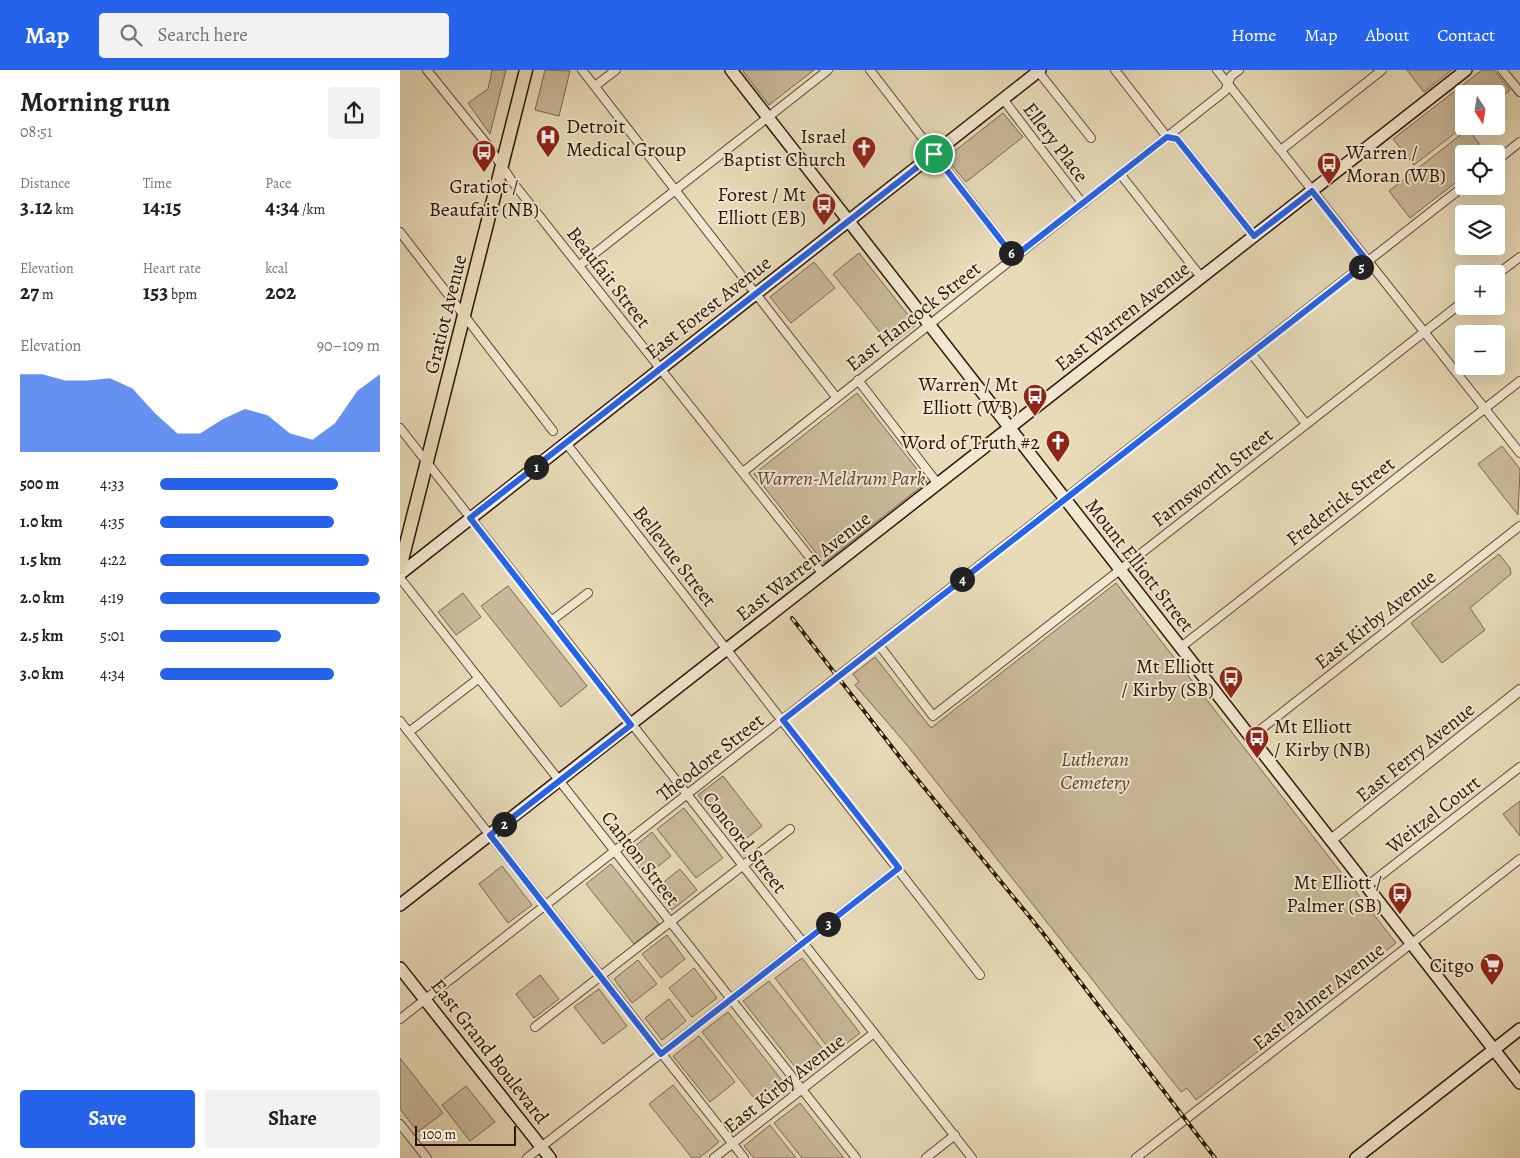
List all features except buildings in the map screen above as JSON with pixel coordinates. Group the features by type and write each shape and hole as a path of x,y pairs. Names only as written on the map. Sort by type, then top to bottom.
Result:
{"main road":[{"name":"Gratiot Avenue","path":"400,568 526,70"},
{"name":"Mount Elliott Street","path":"731,70 1520,1083"},
{"name":"East Warren Avenue","path":"400,905 1466,70"},
{"name":"East Forest Avenue","path":"400,574 1038,71"},
{"name":"East Grand Boulevard","path":"400,968 550,1158"},
{"path":"1356,1158 1520,1029"}],"street":[{"name":"Beaufait Street","path":"427,70 823,574"},
{"path":"582,70 836,397"},
{"path":"595,86 616,70"},
{"path":"580,265 828,70"},
{"path":"870,70 1014,257"},
{"path":"1115,70 1167,137 1177,139 1254,236"},
{"path":"1217,70 1520,453"},
{"name":"East Hancock Street","path":"743,472 1225,91 1232,76 1239,70"},
{"path":"1281,150 1382,70"},
{"path":"1502,70 1520,92"},
{"path":"1038,71 1091,138"},
{"name":"Ellery Place","path":"1003,99 1083,204"},
{"path":"1505,153 1520,142"},
{"path":"1121,175 1201,277"},
{"name":"Theodore Street","path":"400,1019 1455,193"},
{"path":"401,236 464,314 553,431"},
{"path":"1505,268 1520,256"},
{"name":"Farnsworth Street","path":"879,645 934,716 1455,308"},
{"path":"1252,353 1306,424"},
{"path":"858,380 938,484"},
{"name":"Frederick Street","path":"1181,647 1520,381"},
{"name":"Concord Street","path":"400,428 972,1158"},
{"name":"Bellevue Street","path":"566,443 899,868 980,975"},
{"name":"East Kirby Avenue","path":"1251,737 1520,526"},
{"name":"Canton Street","path":"400,578 856,1158"},
{"path":"551,621 588,593"},
{"path":"409,732 479,678"},
{"name":"East Ferry Avenue","path":"1331,840 1520,690"},
{"path":"400,721 744,1158"},
{"name":"Weitzel Court","path":"1367,886 1520,767"},
{"path":"535,1026 671,923 790,829"},
{"name":"East Palmer Avenue","path":"1136,1158 1520,859"},
{"path":"527,1158 899,868"},
{"name":"East Kirby Avenue","path":"714,1158 874,1033"},
{"path":"401,1129 426,1158"},
{"path":"926,1158 955,1136"}],"green space":[{"path":"492,70 506,70 490,134 468,103 488,89"},
{"path":"545,70 570,71 559,116 535,110"},
{"path":"742,70 814,70 769,105"},
{"path":"1407,70 1452,70 1424,92"},
{"path":"1482,70 1494,70 1510,90 1505,94 1505,85 1463,85"},
{"path":"1455,91 1455,133 1414,165 1393,139"},
{"path":"1003,113 1023,137 966,182 946,158"},
{"path":"1460,135 1473,135 1480,145 1455,145 1455,183 1410,218 1389,191"},
{"path":"859,253 916,325 890,345 833,274"},
{"path":"814,262 835,288 791,323 770,297"},
{"name":"Warren-Meldrum Park","path":"857,393 927,482 824,563 754,474"},
{"path":"1502,446 1520,469 1518,515 1478,464"},
{"path":"1499,554 1510,568 1511,574 1470,608 1485,630 1442,663 1411,623"},
{"name":"Lutheran Cemetery","path":"1116,583 1396,943 1196,1100 1187,1088 1181,1092 907,745 855,685 859,682 853,674 875,657 931,728"},
{"path":"508,586 587,686 561,707 481,606"},
{"path":"463,593 481,617 456,635 438,612"},
{"path":"723,776 762,826 738,845 698,795"},
{"path":"1520,801 1520,836 1503,814"},
{"path":"684,808 723,858 696,878 657,829"},
{"path":"652,832 671,856 646,876 627,853"},
{"path":"611,864 659,924 634,944 586,884"},
{"path":"502,866 532,905 508,923 479,884"},
{"path":"680,869 697,890 672,910 655,889"},
{"path":"667,935 685,959 661,978 642,954"},
{"path":"802,958 860,1033 833,1054 775,978"},
{"path":"638,960 657,984 632,1003 614,979"},
{"path":"694,968 717,998 692,1017 669,988"},
{"path":"540,975 559,999 534,1018 516,994"},
{"path":"769,981 829,1057 803,1077 743,1001"},
{"path":"599,989 627,1026 603,1044 574,1007"},
{"path":"669,999 686,1021 662,1040 645,1018"},
{"path":"728,1012 788,1088 762,1108 702,1032"},
{"path":"699,1036 735,1082 710,1102 673,1056"},
{"path":"400,1058 443,1113 418,1132 400,1109"},
{"path":"673,1085 719,1142 699,1158 692,1158 649,1104"},
{"path":"466,1086 495,1122 470,1141 442,1105"},
{"path":"800,1103 844,1158 802,1158 774,1123"},
{"path":"770,1125 796,1158 754,1158 744,1146"}],"railway":[{"path":"792,618 909,769 1042,932 1215,1158"}],"place":[{"name":"Detroit Medical Group","path":"548,158"},
{"name":"Israel Baptist Church","path":"864,169"},
{"name":"Gratiot / Beaufait (NB)","path":"484,173"},
{"name":"Warren / Moran (WB)","path":"1329,185"},
{"name":"Forest / Mt Elliott (EB)","path":"824,226"},
{"name":"Warren / Mt Elliott (WB)","path":"1035,417"},
{"name":"Word of Truth #2","path":"1058,463"},
{"name":"Mt Elliott / Kirby (SB)","path":"1231,699"},
{"name":"Mt Elliott / Kirby (NB)","path":"1257,759"},
{"name":"Mt Elliott / Palmer (SB)","path":"1400,915"},
{"name":"Citgo","path":"1492,986"}],"route":[{"path":"1167,137 1177,139 1254,236 1312,191 1368,262 783,720 899,868 661,1054 490,835 631,725 470,518 934,154 1014,257 1121,175 1167,137"}]}
